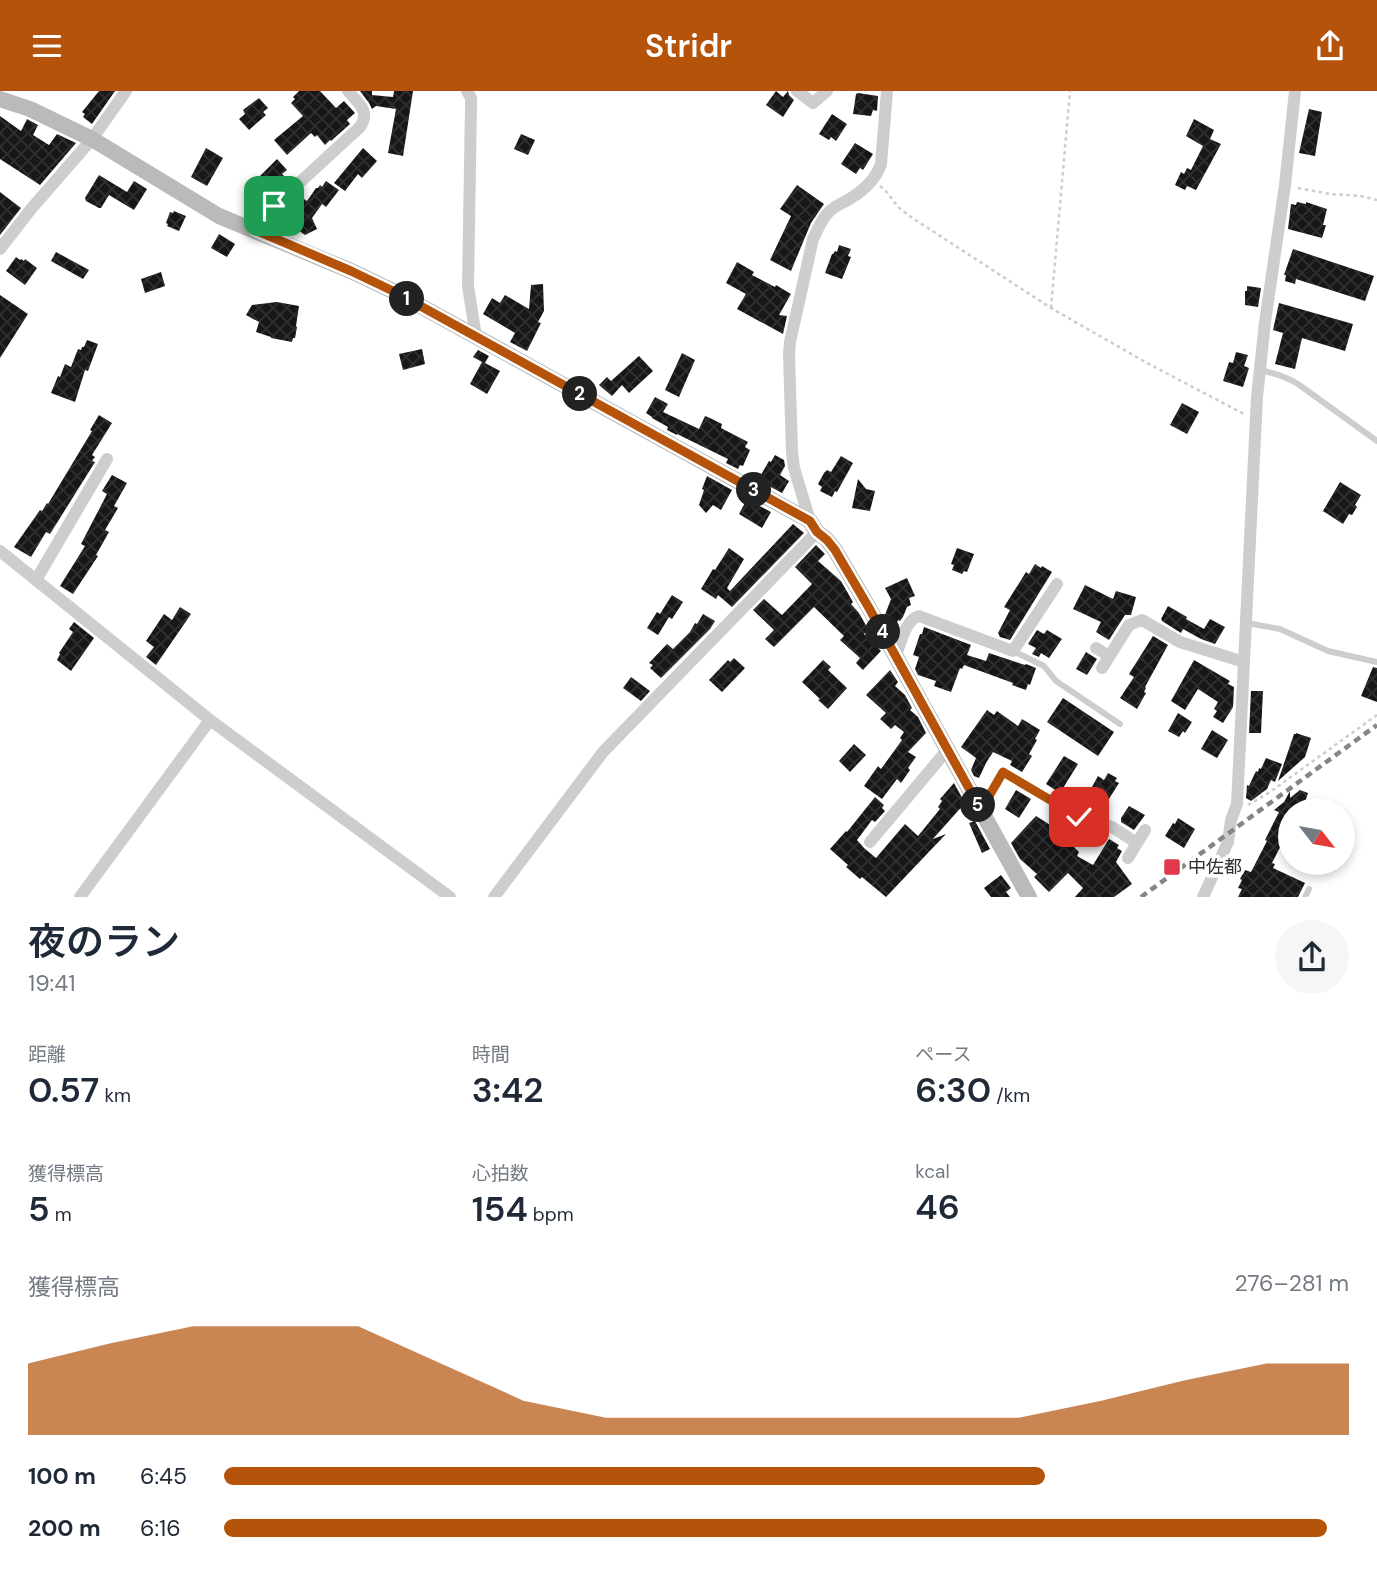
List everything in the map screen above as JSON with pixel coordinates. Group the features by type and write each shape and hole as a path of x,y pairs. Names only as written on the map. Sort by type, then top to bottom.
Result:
{"street":[{"path":"0,249 92,139 126,91"},
{"path":"255,230 274,206 364,122 364,111 348,91"},
{"path":"467,91 471,98 468,286 476,337"},
{"path":"797,91 813,103 827,91"},
{"path":"813,526 794,468 790,342 810,249 817,230 832,209 852,198 878,173 887,91"},
{"path":"1203,897 1228,842 1231,820 1237,804 1260,370 1296,91"},
{"path":"0,99 30,109 92,139 219,216 395,292 813,526 835,550 896,655 1028,896"},
{"path":"36,580 107,459"},
{"path":"494,897 603,752 813,526"},
{"path":"0,551 210,720 450,897"},
{"path":"896,655 909,622 919,616 1013,651 1057,584"},
{"path":"1102,668 1129,625 1142,620 1180,642 1244,662"},
{"path":"1096,648 1110,656"},
{"path":"80,897 210,720"},
{"path":"870,842 948,749"},
{"path":"981,810 1003,772 1079,817 1112,827 1137,843"},
{"path":"1128,858 1145,830"}],"lane":[{"path":"1260,370 1289,378 1377,441"},
{"path":"1247,623 1280,629 1328,651 1377,662"},
{"path":"1013,651 1044,666 1056,681 1120,724"},
{"path":"1305,897 1309,889"}],"path":[{"path":"1051,308 1070,91"},
{"path":"873,180 911,217 1051,308 1171,376 1256,420"},
{"path":"1285,185 1377,200"},
{"path":"1237,804 1250,805 1377,715"}],"building":[{"path":"99,91 115,91 92,124 83,117 85,114 82,112"},
{"path":"299,91 320,91 336,108 344,101 355,113 347,120 350,124 325,145 317,135 315,137 311,133 287,155 274,140 303,116 291,103"},
{"path":"360,91 372,91 372,95 393,97 394,91 413,91 403,156 388,153 396,109 376,106 372,109"},
{"path":"776,91 783,97 788,91 794,100 783,117 766,105"},
{"path":"858,93 878,96 877,111 873,110 871,116 853,114"},
{"path":"259,98 268,108 263,112 266,115 249,130 239,119 245,114 243,110"},
{"path":"1309,109 1322,112 1315,156 1299,153"},
{"path":"832,114 847,124 836,141 819,134"},
{"path":"0,116 21,131 27,119 38,125 33,135 49,145 57,134 76,143 40,185 0,159"},
{"path":"1194,119 1214,130 1210,139 1221,144 1196,190 1187,186 1185,190 1175,185 1181,172 1184,174 1187,168 1191,170 1203,146 1186,136"},
{"path":"521,134 535,140 528,155 514,149"},
{"path":"855,143 873,154 863,170 860,168 856,174 841,164"},
{"path":"206,148 223,158 207,186 191,177"},
{"path":"363,148 377,161 362,178 358,174 345,191 334,183"},
{"path":"277,159 287,170 265,193 271,197 253,217 244,211 248,206 244,203 258,183 255,181"},
{"path":"99,175 127,192 134,181 147,189 134,210 109,195 99,208 85,198"},
{"path":"326,181 339,190 326,207 322,204 312,218 317,229 305,235 287,222 304,199 307,201 316,188 320,185 322,187"},
{"path":"797,185 824,204 811,223 791,271 770,260 791,216 780,209"},
{"path":"0,192 21,208 0,235"},
{"path":"1297,202 1327,209 1322,238 1288,229 1291,204 1296,205"},
{"path":"170,212 186,216 179,231 166,223"},
{"path":"219,234 235,244 227,257 211,248"},
{"path":"839,245 851,249 848,256 851,257 842,279 825,273 832,254 837,252"},
{"path":"1293,249 1374,276 1365,301 1296,279 1295,284 1285,281 1284,275"},
{"path":"56,252 89,270 83,279 51,261"},
{"path":"16,257 24,261 25,259 37,268 25,285 6,271"},
{"path":"737,262 754,272 752,275 791,294 779,315 787,316 783,334 737,309 746,294 726,283"},
{"path":"161,272 165,286 145,293 141,279"},
{"path":"543,284 544,311 527,351 510,342 515,333 483,314 492,298 500,303 505,295 529,309 531,285"},
{"path":"1247,286 1261,288 1258,307 1245,305"},
{"path":"0,295 28,314 0,358"},
{"path":"277,302 299,306 295,338 292,342 256,332 259,322 246,315 252,305"},
{"path":"1279,303 1353,324 1345,351 1302,338 1295,369 1275,364 1283,333 1273,330"},
{"path":"87,340 98,344 88,371 85,370 75,402 51,393 65,364 71,367 78,349 84,347"},
{"path":"422,349 425,364 403,370 399,354"},
{"path":"478,350 489,356 485,363 500,371 487,394 470,384 482,362 473,357"},
{"path":"1236,352 1248,355 1244,366 1249,368 1243,387 1223,381 1229,362 1233,363"},
{"path":"682,353 695,360 679,397 665,390"},
{"path":"639,356 653,371 629,393 622,385 612,396 599,385 607,377 611,381"},
{"path":"655,397 668,404 663,412 699,429 705,416 748,442 745,447 750,450 743,466 740,465 738,469 726,463 728,459 667,430 668,427 646,413"},
{"path":"1182,403 1199,412 1187,434 1170,425"},
{"path":"99,415 112,423 92,455 95,457 92,461 95,462 50,534 46,532 31,557 14,547 40,510 48,504"},
{"path":"775,455 784,460 785,466 780,475 789,481 782,493 758,480"},
{"path":"841,456 853,463 832,497 820,491 822,487 818,484 827,470 831,472"},
{"path":"112,475 127,483 114,506 118,508 105,530 109,532 96,555 98,556 73,594 60,586 85,546 81,544 107,494 102,491"},
{"path":"707,476 732,490 721,510 713,505 706,513 699,505"},
{"path":"858,479 866,489 875,491 870,511 852,508"},
{"path":"1340,482 1361,495 1355,505 1357,507 1343,524 1323,511"},
{"path":"747,499 771,512 762,528 739,514"},
{"path":"793,524 804,533 732,607 718,595 716,599 701,589 729,548 744,559 727,588 730,591"},
{"path":"816,545 825,554 818,561 841,581 853,602 851,604 868,629 864,634 881,651 863,670 856,663 860,658 840,640 844,636 814,607 774,647 765,639 774,630 753,610 764,599 782,615 812,584 795,567"},
{"path":"957,548 974,554 967,572 962,574 952,570 954,565 951,564"},
{"path":"1035,564 1052,572 1010,640 1000,637 998,633 1010,610 1004,607 1026,572 1029,574"},
{"path":"907,578 915,596 909,598 911,605 896,626 890,624 885,615 891,599 885,588"},
{"path":"1085,585 1113,599 1116,591 1136,597 1131,615 1125,615 1109,640 1096,632 1101,622 1073,609"},
{"path":"672,595 683,602 672,619 669,617 658,635 647,628"},
{"path":"1168,606 1204,629 1210,619 1225,627 1215,644 1183,629 1181,633 1161,619"},
{"path":"180,607 191,614 156,665 146,657 154,647 146,641 164,614 172,620"},
{"path":"703,614 715,621 710,629 661,678 650,668 653,665 649,663 667,644 673,649"},
{"path":"74,622 94,638 71,671 57,660 73,632 69,629"},
{"path":"924,627 971,645 967,655 986,661 989,653 1036,668 1030,685 1028,684 1026,690 964,665 960,668 951,692 934,686 936,681 918,675 915,669 919,657 913,655"},
{"path":"1037,630 1044,634 1047,630 1062,639 1049,658 1041,653 1039,657 1032,654 1036,648 1028,644"},
{"path":"1153,636 1168,645 1145,687 1146,693 1137,709 1120,698 1134,677 1129,674"},
{"path":"1086,652 1097,659 1087,675 1076,669"},
{"path":"734,658 745,668 722,692 709,680 728,660 730,662"},
{"path":"823,660 831,667 828,670 847,688 828,709 802,682"},
{"path":"1194,660 1230,681 1228,684 1234,687 1233,707 1223,723 1213,717 1218,702 1198,689 1185,710 1171,701"},
{"path":"1373,667 1377,668 1377,702 1361,696"},
{"path":"890,670 898,682 895,686 905,695 912,708 910,710 918,717 926,733 908,752 916,757 908,768 910,770 901,783 897,779 882,799 864,786 878,766 881,769 902,740 900,738 904,732 895,725 891,729 880,719 886,713 866,695"},
{"path":"631,677 650,691 641,701 623,688"},
{"path":"1251,691 1263,691 1261,733 1249,733"},
{"path":"1063,698 1114,732 1098,756 1047,722"},
{"path":"987,710 994,715 997,711 1018,726 1022,719 1040,730 1029,754 1032,756 1022,772 1010,765 1012,761 993,752 979,778 974,776 971,770 976,758 961,747"},
{"path":"1178,713 1192,722 1179,737 1168,731"},
{"path":"1212,730 1228,740 1217,758 1201,749"},
{"path":"1294,734 1311,738 1305,757 1278,781"},
{"path":"854,744 866,755 850,772 839,761"},
{"path":"1064,756 1078,764 1060,793 1046,784"},
{"path":"1266,758 1282,764 1275,782 1271,780 1267,789 1251,801 1246,798 1247,785 1249,786 1256,771 1261,769"},
{"path":"1108,773 1117,778 1115,781 1119,783 1100,813 1087,805 1096,789 1092,787 1098,776 1104,780"},
{"path":"954,783 965,803 933,839 946,834 886,897 846,867 848,865 830,849 875,797 884,805 882,808 885,811 875,822 872,820 857,840 864,848 876,858 905,824 918,836 940,809 940,799"},
{"path":"1016,790 1031,799 1019,818 1005,809"},
{"path":"1300,790 1308,793 1306,798 1290,798"},
{"path":"1129,806 1145,815 1134,830 1121,822"},
{"path":"1278,814 1278,851 1272,863 1275,864 1273,868 1278,870 1278,875 1288,875 1305,883 1298,897 1238,897 1242,889 1238,888 1242,880 1240,879 1245,870 1251,872 1267,841 1265,840"},
{"path":"1036,816 1058,830 1064,820 1077,829 1069,842 1079,852 1077,856 1093,865 1109,839 1119,845 1117,848 1122,851 1116,862 1132,884 1114,897 1075,897 1083,888 1068,873 1049,892 1034,877 1037,874 1020,859 1011,843"},
{"path":"1178,818 1195,829 1184,848 1165,836"},
{"path":"975,821 990,849 982,853 969,823"},
{"path":"1001,875 1011,888 1006,892 1010,897 991,897 984,888"}],"railway":[{"path":"1141,897 1377,725"}],"place":[{"name":"中佐都","path":"1172,867"}],"route":[{"path":"274,206 255,230 395,292 810,521 835,550 981,810 1003,772 1079,817"}]}
